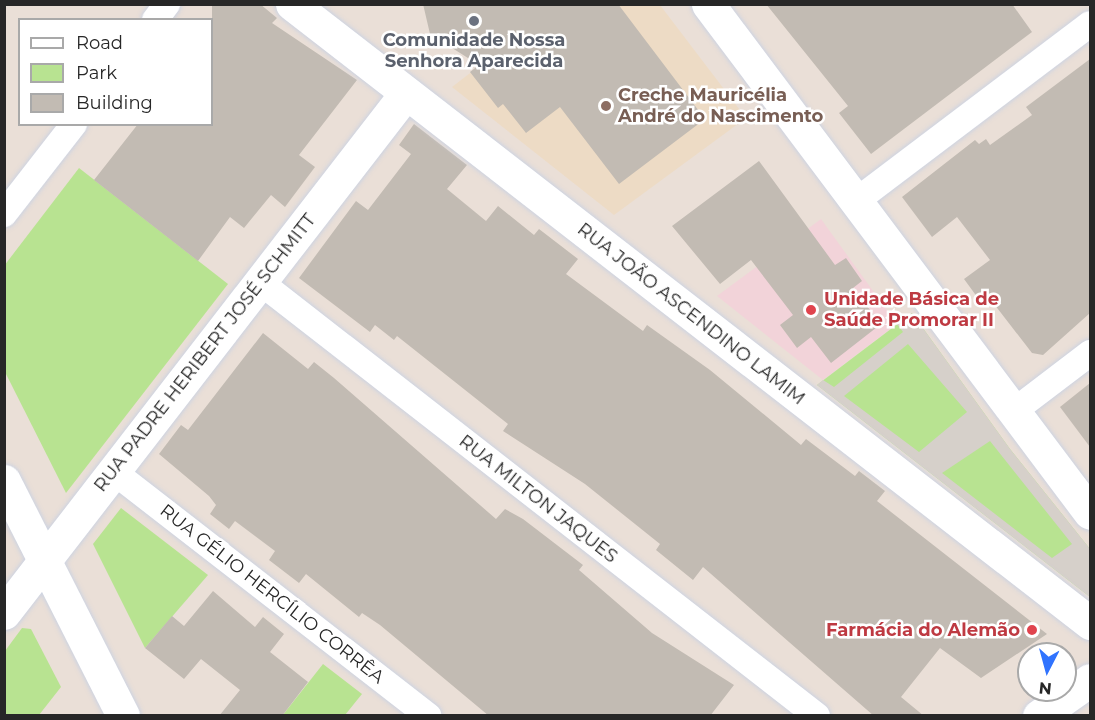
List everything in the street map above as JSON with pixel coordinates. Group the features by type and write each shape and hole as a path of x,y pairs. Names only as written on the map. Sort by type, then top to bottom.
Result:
{"street":[{"path":"156,18 167,4"},
{"name":"RUA JOÃO ASCENDINO LAMIM","path":"292,4 1090,623"},
{"path":"708,4 1090,513"},
{"path":"856,201 1090,24"},
{"name":"RUA PADRE HERIBERT JOSÉ SCHMITT","path":"4,614 406,93"},
{"path":"4,214 72,126"},
{"name":"RUA MILTON JAQUES","path":"260,282 817,716"},
{"path":"1014,411 1090,353"},
{"name":"RUA GÉLIO HERCÍLIO CORRÊA","path":"114,472 429,716"},
{"path":"4,481 43,563 123,716"},
{"path":"1039,716 1090,680"}],"shaded area":[{"name":"Creche Mauricélia André do Nascimento","path":"558,5 660,5 746,118 614,215 452,87"},
{"name":"Unidade Básica de Saúde Promorar II","path":"821,219 897,324 823,380 717,296"},
{"path":"912,313 1010,449 1090,549 1090,597 817,385 823,380 834,387 903,332 897,324","holes":["908,344 967,412 919,452 844,396","990,441 1072,544 1052,558 942,473"]}],"green space":[{"path":"79,168 228,284 66,493 5,372 4,266"},
{"path":"912,313 1010,449 1090,549 1090,597 817,385"},
{"path":"121,508 208,575 145,648 93,544"},
{"path":"22,628 31,629 61,687 39,715 5,715 5,651"},
{"path":"323,664 362,694 345,715 282,716"}],"building":[{"path":"212,4 260,4 277,18 272,23 357,80 299,155 315,167 285,207 271,195 244,228 230,217 198,261 94,180 136,126 213,126"},
{"name":"Creche Mauricélia André do Nascimento","path":"423,4 618,4 705,119 619,184 560,107 526,133 503,104 498,108 470,72 479,65 430,34"},
{"path":"766,4 1012,4 1032,32 871,154 839,113 848,106"},
{"path":"1090,59 1090,313 1043,355 1032,353 991,300 983,305 964,279 990,260 957,217 932,237 902,197 975,140 979,144 986,139 990,145 1032,115 1026,107"},
{"path":"414,124 467,165 447,189 486,221 498,206 534,235 539,229 578,259 566,274 643,331 647,325 710,370 801,445 806,439 855,476 859,471 885,491 877,501 1047,634 1035,642 1017,642 1017,654 981,678 940,648 901,697 924,716 874,716 703,567 693,580 656,550 660,544 585,484 503,431 508,424 397,336 394,340 375,325 370,332 299,278 356,201 368,210 411,154 399,145"},
{"path":"759,161 835,265 846,258 862,281 853,288 881,324 831,363 811,337 797,348 780,325 793,315 751,260 720,284 672,226"},
{"path":"263,333 308,369 314,362 496,519 505,509 523,519 583,565 579,570 652,633 734,685 710,716 489,716 380,625 362,613 359,617 306,574 299,583 269,560 275,551 235,521 229,529 210,514 216,505 209,496 159,454 181,425 188,430"},
{"path":"1090,383 1090,447 1060,407"},
{"path":"213,591 255,627 263,617 284,634 270,652 308,682 282,716 219,716 240,690 201,659 184,679 145,648 172,616 184,626"}],"place":[{"name":"Comunidade Nossa Senhora Aparecida","path":"474,21"},
{"name":"Creche Mauricélia André do Nascimento","path":"606,106"},
{"name":"Unidade Básica de Saúde Promorar II","path":"811,310"},
{"name":"Farmácia do Alemão","path":"1032,630"}]}
